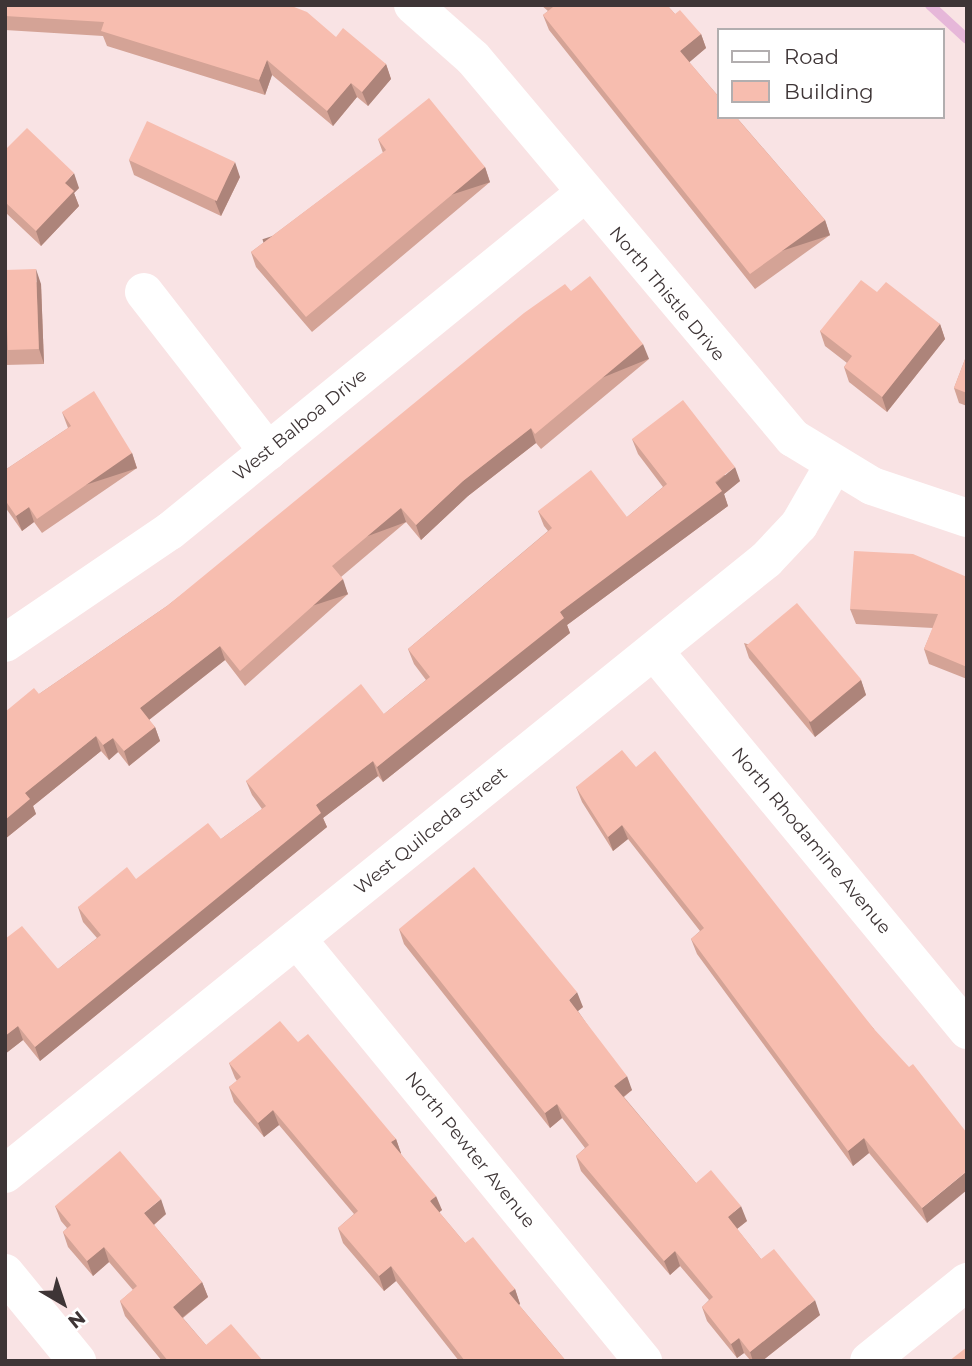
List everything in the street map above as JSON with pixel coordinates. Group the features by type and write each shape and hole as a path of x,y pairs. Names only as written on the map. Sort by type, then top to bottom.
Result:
{"street":[{"name":"North Thistle Drive","path":"414,5 473,58 761,407 832,466 967,519"},
{"name":"West Balboa Drive","path":"5,643 170,531 584,194"},
{"path":"144,292 268,451"},
{"name":"West Quilceda Street","path":"5,1174 784,543 832,466"},
{"name":"North Rhodamine Avenue","path":"654,651 967,1030"},
{"name":"North Pewter Avenue","path":"297,939 643,1361"},
{"path":"5,1273 77,1361"},
{"path":"869,1361 967,1282"}],"building":[{"path":"5,5 289,5 307,12 336,37 343,28 386,64 362,92 351,83 327,111 267,60 259,80 101,31 104,22 5,16"},
{"path":"551,5 667,5 675,14 680,10 701,34 680,51 716,94 716,119 738,119 825,220 750,274 543,15 553,7"},
{"path":"429,98 485,167 306,317 251,252 386,150 378,139"},
{"path":"147,121 235,162 217,201 129,160"},
{"path":"27,128 74,173 65,183 74,191 36,231 5,202 5,150"},
{"path":"36,269 39,349 8,350 5,270"},
{"path":"590,276 643,344 535,434 531,428 463,481 416,525 401,508 332,566 343,579 240,671 220,646 140,708 155,727 124,751 113,738 103,745 96,736 25,793 30,799 5,820 5,712 34,688 39,694 167,606 524,313 565,284 571,291"},
{"path":"861,280 877,292 886,282 940,324 882,397 844,367 852,356 820,331"},
{"path":"967,354 967,393 954,388"},
{"path":"94,391 132,453 37,519 29,507 16,516 5,500 5,470 71,426 62,412"},
{"path":"683,400 735,467 715,482 722,491 560,612 564,618 377,767 373,761 316,805 321,813 35,1047 18,1026 5,1036 5,939 22,926 58,969 101,935 78,907 127,867 136,879 208,823 221,839 266,806 246,781 361,684 384,714 430,677 408,649 552,528 538,511 591,470 627,517 667,484 632,439"},
{"path":"854,551 913,554 967,577 967,667 924,649 938,614 850,609"},
{"path":"797,603 861,680 811,722 746,645"},
{"path":"622,750 636,767 655,751 874,1029 909,1067 913,1064 967,1133 967,1171 922,1208 864,1138 848,1151 691,939 704,928 622,825 608,837 576,787"},
{"path":"474,867 577,992 569,1000 627,1076 614,1086 696,1183 711,1170 741,1206 728,1217 761,1259 774,1249 815,1300 750,1352 739,1338 731,1344 702,1307 713,1297 675,1251 664,1261 576,1156 589,1145 557,1104 545,1113 399,929"},
{"path":"280,1021 298,1042 308,1034 396,1139 391,1142 436,1196 430,1201 465,1243 473,1237 515,1289 509,1293 566,1361 465,1361 391,1266 379,1276 338,1228 358,1211 273,1110 258,1123 229,1087 241,1077 229,1063"},
{"path":"120,1151 161,1199 144,1213 202,1282 173,1307 206,1345 231,1324 263,1361 168,1361 120,1301 137,1286 104,1247 87,1261 63,1232 71,1225 55,1206"},
{"path":"967,1347 967,1361 949,1361"}],"waterway":[{"path":"930,5 967,39"}]}
